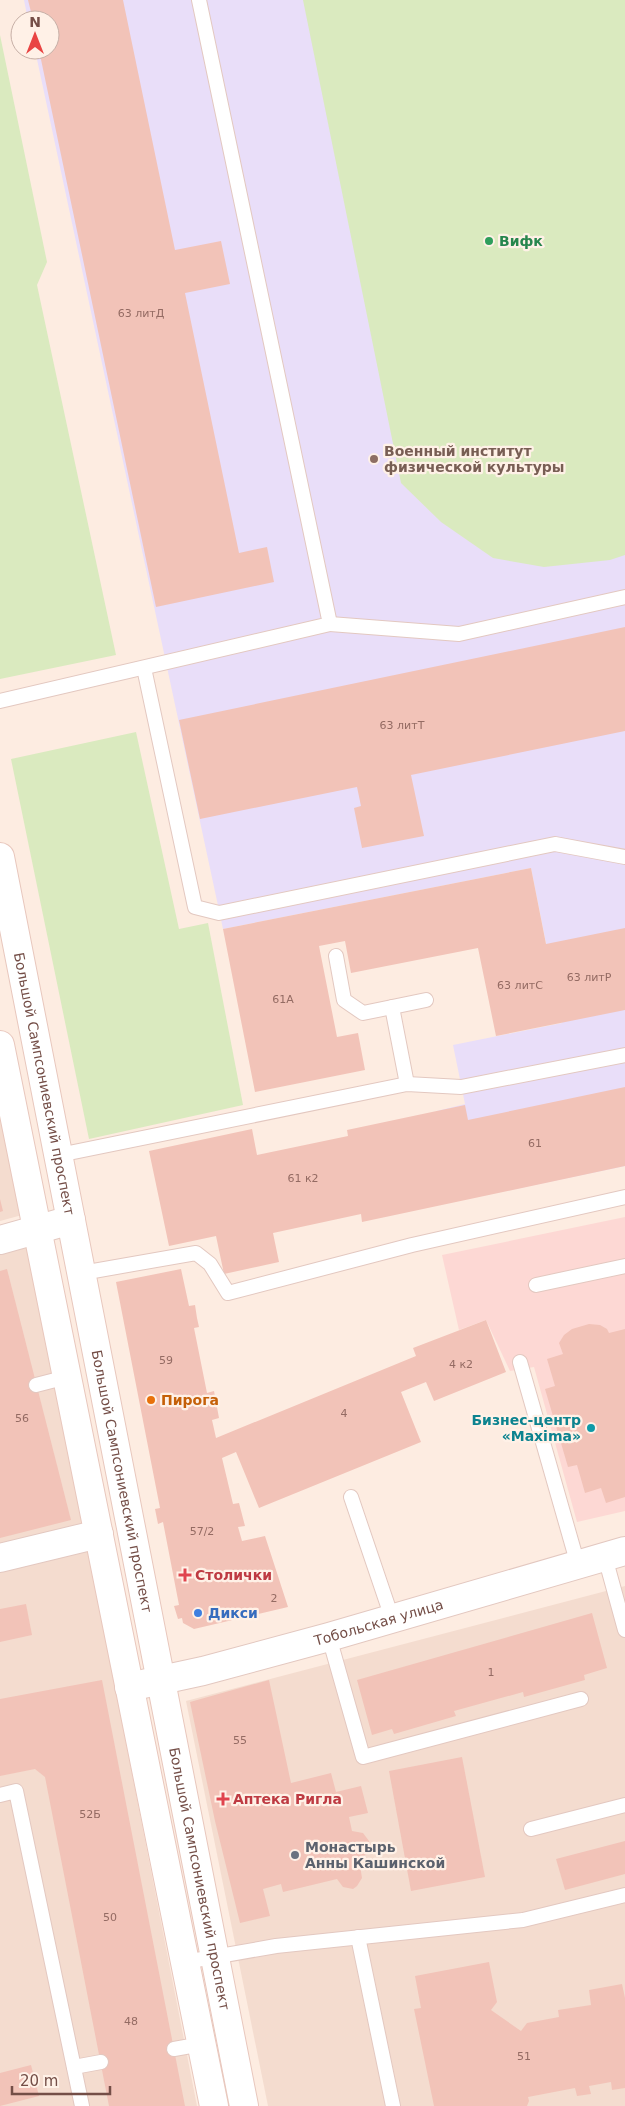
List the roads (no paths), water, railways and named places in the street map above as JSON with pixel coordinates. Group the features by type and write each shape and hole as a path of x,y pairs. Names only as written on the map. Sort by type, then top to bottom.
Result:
{"main road":[{"name":"Большой Сампсониевский проспект","path":"0,857 244,2106"},
{"path":"0,1045 214,2106"},
{"path":"0,1240 71,1220"},
{"path":"0,1558 99,1534"},
{"name":"Тобольская улица","path":"130,1687 162,1681 329,1637 615,1554"}],"lane":[{"path":"199,0 330,624"},
{"path":"0,701 330,624 459,634 625,597"},
{"path":"144,668 195,907 219,912 556,844 625,857"},
{"path":"336,956 344,1000 363,1013 426,1000"},
{"path":"392,1007 407,1084"},
{"path":"59,1155 407,1084 461,1087 625,1055"},
{"path":"82,1273 196,1253 210,1264 228,1293 412,1245 625,1197"},
{"path":"536,1285 625,1266"},
{"path":"520,1362 578,1565"},
{"path":"36,1385 67,1377"},
{"path":"351,1497 392,1618"},
{"path":"615,1554 625,1630"},
{"path":"329,1637 363,1757 581,1699"},
{"path":"0,1794 16,1791 82,2106"},
{"path":"531,1829 625,1804"},
{"path":"185,1962 276,1946 523,1920 625,1895"},
{"path":"358,1937 393,2106"},
{"path":"174,2049 202,2044"},
{"path":"74,2066 101,2062"}],"place":[{"name":"Вифк","path":"489,241"},
{"name":"Военный институт физической культуры","path":"374,459"},
{"name":"Пирога","path":"151,1400"},
{"name":"Бизнес-центр «Maxima»","path":"591,1428"},
{"name":"Столички","path":"185,1575"},
{"name":"Дикси","path":"198,1613"},
{"name":"Аптека Ригла","path":"223,1799"},
{"name":"Монастырь Анны Кашинской","path":"295,1855"}]}
